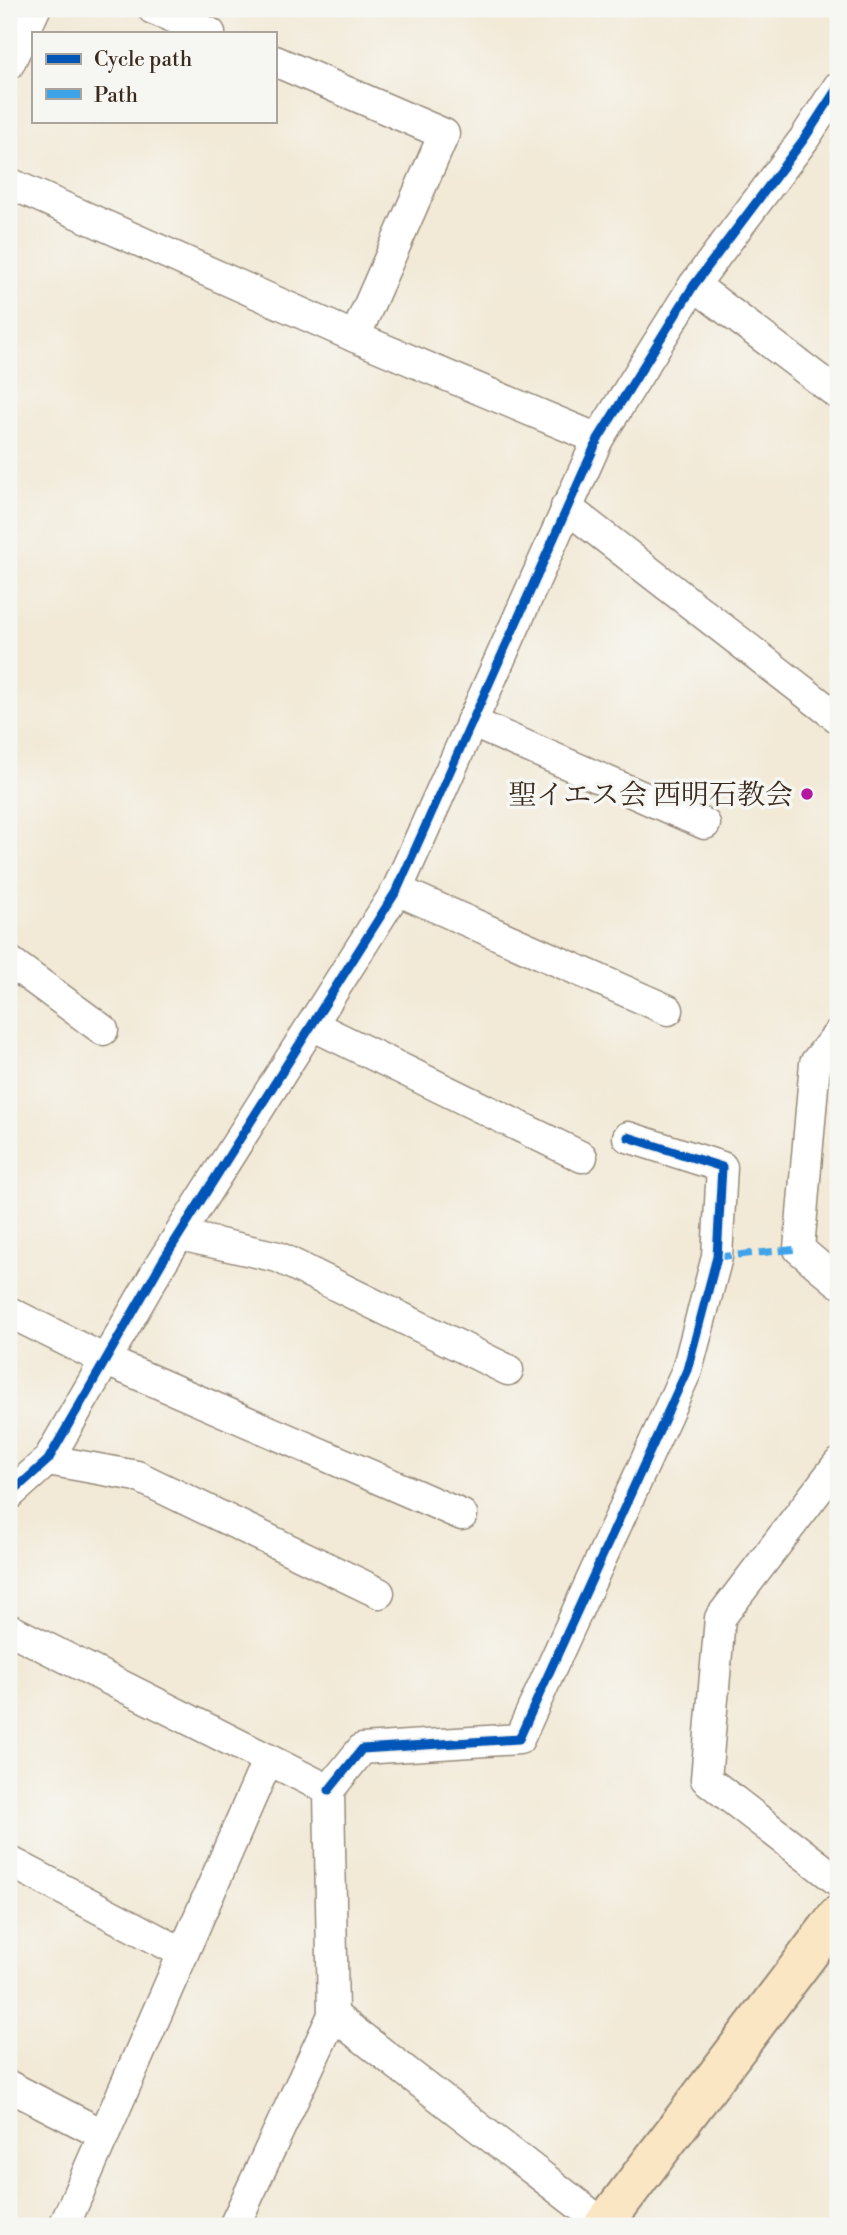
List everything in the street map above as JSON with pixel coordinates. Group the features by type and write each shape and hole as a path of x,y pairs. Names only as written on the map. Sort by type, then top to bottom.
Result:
{"street":[{"path":"9,64 35,9"},
{"path":"153,9 208,32"},
{"path":"276,61 444,134 355,337"},
{"path":"9,1495 48,1460 180,1235 397,890 598,439 694,285 804,139 838,87"},
{"path":"9,183 355,337 598,439"},
{"path":"694,285 838,394"},
{"path":"566,507 838,718"},
{"path":"471,722 705,824"},
{"path":"397,890 668,1010"},
{"path":"9,961 103,1030"},
{"path":"312,1025 582,1157"},
{"path":"838,1034 815,1063 799,1250 838,1282"},
{"path":"234,2226 333,2015 329,1790 362,1749 519,1739 687,1370 717,1258 722,1167 628,1137"},
{"path":"180,1235 278,1257 508,1370"},
{"path":"9,1312 105,1360 462,1515"},
{"path":"48,1460 138,1476 379,1592"},
{"path":"838,1464 720,1618 706,1779 838,1881"},
{"path":"9,1629 329,1790"},
{"path":"64,2226 268,1759"},
{"path":"9,1861 183,1953"},
{"path":"333,2015 604,2226 838,1914"},
{"path":"9,2086 104,2135"}],"marked path":[{"path":"717,1257 799,1249"}],"cycle path":[{"path":"9,1495 48,1460 162,1262 397,890 598,439 694,285 804,139 838,87"},
{"path":"329,1790 362,1749 519,1739 687,1370 717,1257 722,1167 628,1137"}],"place":[{"name":"聖イエス会 西明石教会","path":"807,794"}]}
